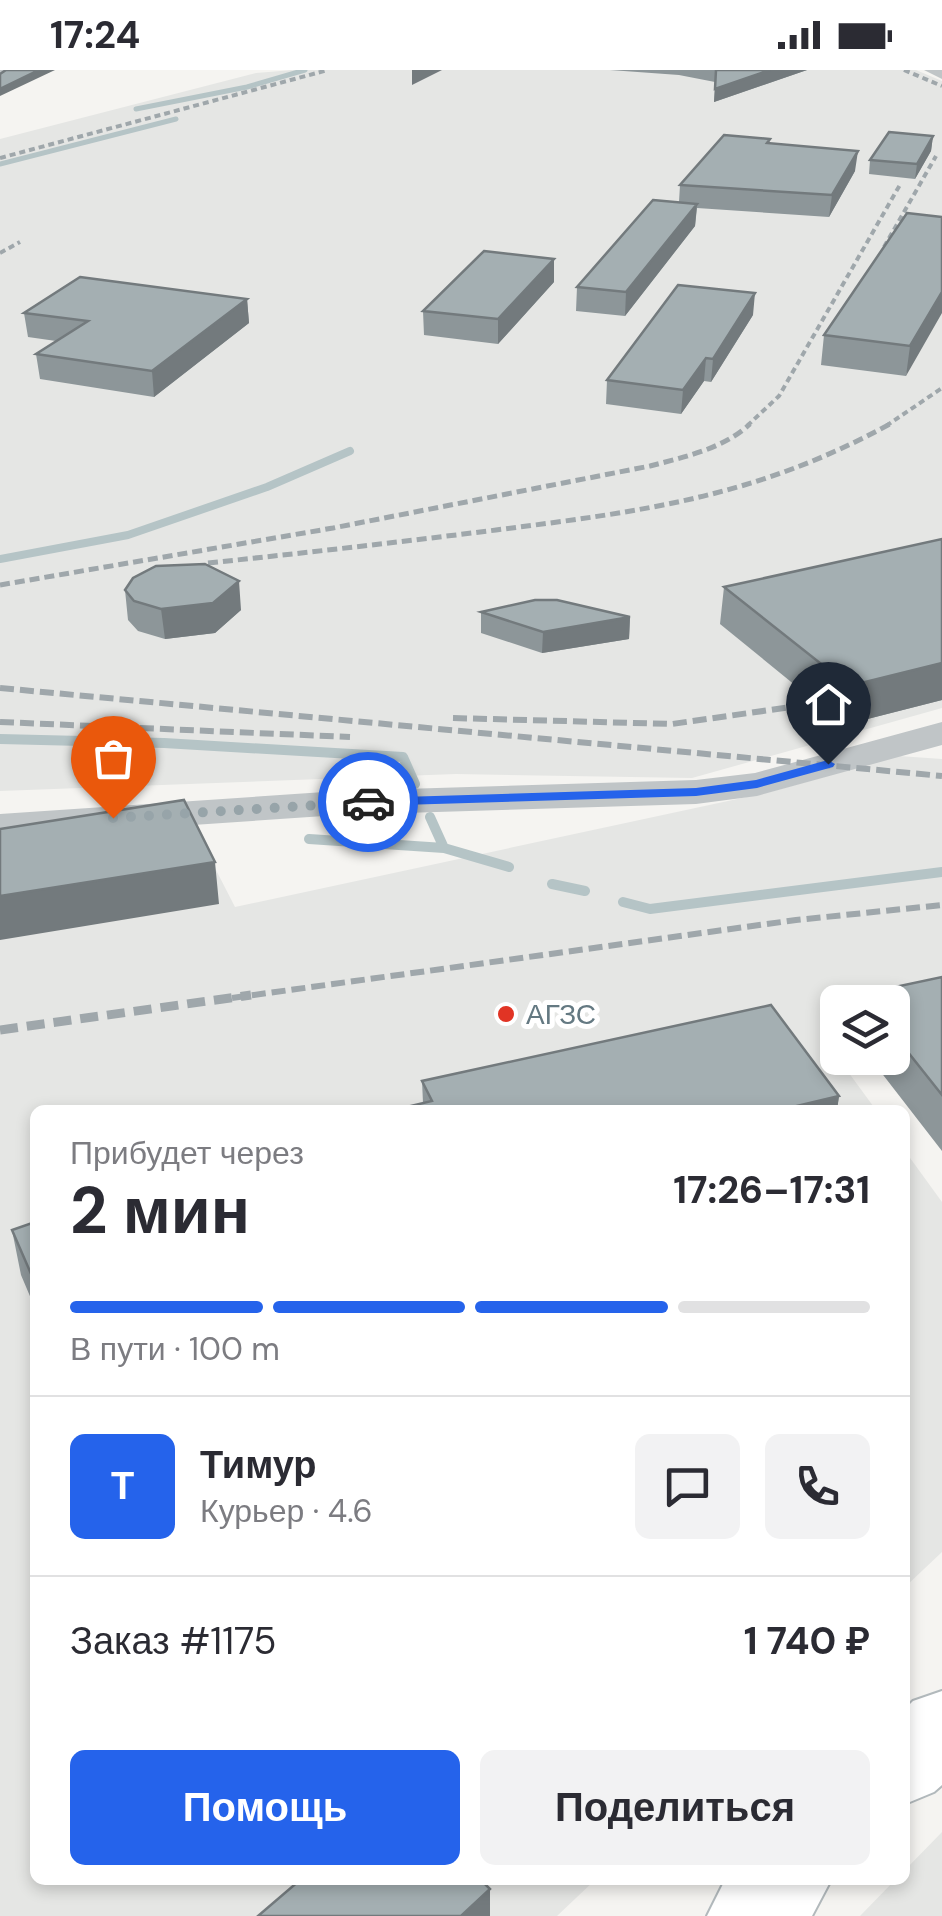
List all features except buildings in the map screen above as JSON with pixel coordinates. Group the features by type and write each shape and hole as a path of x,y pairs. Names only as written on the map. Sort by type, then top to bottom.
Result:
{"main road":[{"path":"910,1760 942,1728"},
{"path":"751,1916 783,1885"}],"street":[{"path":"933,70 942,74"},
{"path":"0,826 339,803 696,792 757,784 942,733"}],"shaded area":[{"path":"916,70 942,81 942,708 692,778 456,774 0,791 0,139 256,73"},
{"path":"899,756 942,759 942,1019 910,1008 910,985 820,985 820,1075 850,1075 872,1105 30,1105 30,1885 590,1885 557,1916 0,1916 0,842 196,831 235,907 770,792"},
{"path":"910,1158 942,1202 942,1552 910,1582"},
{"path":"942,1832 942,1916 860,1916 890,1885 910,1885 910,1865"}],"waterway":[{"path":"136,109 247,87 305,70"},
{"path":"0,164 176,119"},
{"path":"0,559 128,535 267,487 350,451"},
{"path":"0,739 164,743 403,757 415,784"},
{"path":"430,817 444,848"},
{"path":"309,839 444,848"},
{"path":"444,848 509,867"},
{"path":"623,902 650,909 942,872"},
{"path":"552,884 585,891"}],"railway":[{"path":"0,158 328,70"},
{"path":"904,70 942,86"},
{"path":"884,247 936,156"},
{"path":"747,426 779,396 901,183"},
{"path":"0,253 20,242"},
{"path":"886,426 942,388"},
{"path":"0,585 333,528 650,466 715,446 750,424"},
{"path":"208,563 496,530 651,507 746,485 793,469 890,424"},
{"path":"0,688 942,776"},
{"path":"453,718 672,724 798,706"},
{"path":"0,722 350,737"},
{"path":"232,998 796,920 942,905"},
{"path":"0,1030 251,995"}],"way so far":[{"path":"113,818 368,802"}],"place":[{"name":"АГЗС","path":"506,1014"}],"route":[{"path":"368,802 696,792 757,784 828,764"}]}
